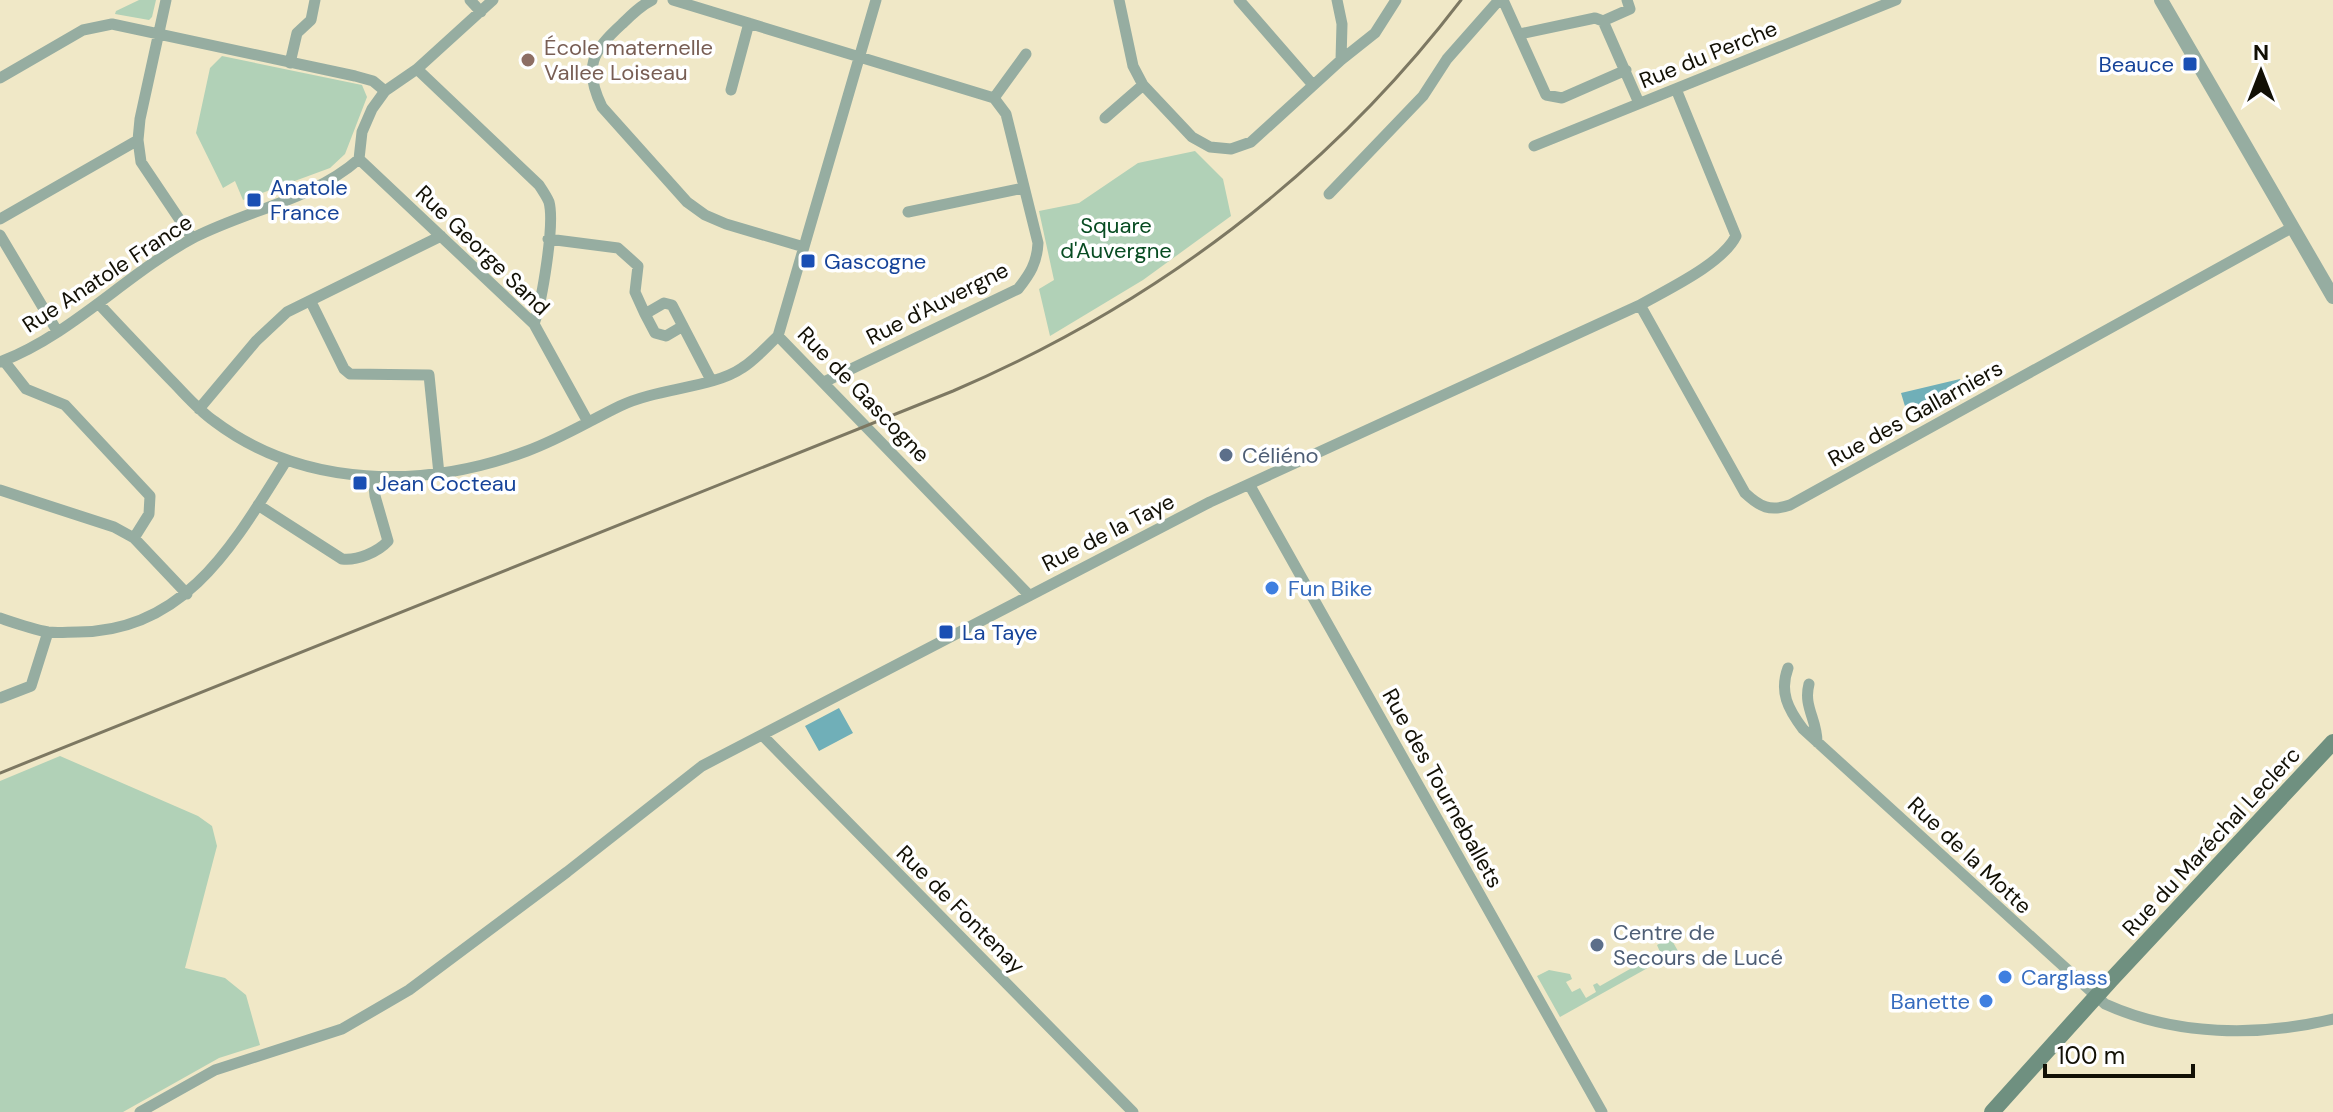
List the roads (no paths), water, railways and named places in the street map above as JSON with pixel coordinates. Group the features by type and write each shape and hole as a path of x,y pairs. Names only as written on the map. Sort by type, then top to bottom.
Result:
{"main road":[{"name":"Rue du Maréchal Leclerc","path":"1992,1112 2333,742"}],"street":[{"path":"166,0 138,140 141,162 192,238"},
{"path":"290,63 297,33 311,20 315,0"},
{"path":"470,0 481,12"},
{"path":"359,159 362,132 372,109 385,91 417,69 493,0"},
{"path":"652,0 642,5 599,44 592,75 595,93 602,107 687,202 705,215 804,247"},
{"path":"673,0 994,98 1026,54"},
{"name":"Rue de Gascogne","path":"876,0 778,336 1029,595"},
{"path":"1119,0 1133,66 1143,85 1192,137 1210,147 1231,149 1251,142 1375,33 1396,0"},
{"path":"1239,0 1313,85"},
{"path":"1337,0 1342,24 1341,60"},
{"path":"1329,194 1423,96 1447,59 1501,0 1520,34 1546,95 1562,98 1626,70"},
{"path":"1603,21 1630,9 1627,0"},
{"name":"Rue du Perche","path":"1534,146 1896,0"},
{"path":"2161,0 2333,297"},
{"path":"1520,34 1595,18 1603,21 1639,103"},
{"path":"731,90 749,23"},
{"path":"0,78 83,30 97,26 126,26 373,81 385,91"},
{"path":"417,69 539,185 549,201 551,218 541,302 534,324"},
{"path":"1105,118 1143,85"},
{"name":"Rue de la Taye","path":"140,1112 215,1070 342,1029 409,990 702,766 1249,484 1640,305 1679,282 1730,248 1736,236 1676,89"},
{"name":"Rue d'Auvergne","path":"824,382 1018,289 1030,275 1037,259 1038,243 1006,114 994,98"},
{"path":"0,219 138,140"},
{"name":"Rue George Sand","path":"359,159 534,324 588,422"},
{"name":"Rue Anatole France","path":"2,361 99,304 192,238 242,215 324,185 343,174 359,159"},
{"path":"908,212 1024,188"},
{"name":"Rue des Gallarniers","path":"1640,305 1745,493 1759,506 1775,510 1790,505 2293,227"},
{"path":"0,236 57,331"},
{"path":"199,409 270,326 287,312 441,236"},
{"path":"548,239 618,248 638,266 635,292 655,333 666,336 683,326"},
{"path":"311,302 344,369 350,374 429,375 439,474"},
{"path":"645,314 664,303 672,305 711,380"},
{"path":"99,304 199,409 235,436 286,461 373,477 439,474 499,461 530,450 639,397 711,380 741,369 778,336"},
{"path":"2,361 26,389 65,405 150,496 149,514 134,538"},
{"path":"0,618 48,632 103,632 145,621 187,594 215,567 286,461"},
{"path":"258,505 342,559 352,560 382,547 388,541 373,477"},
{"name":"Rue des Tourneballets","path":"1249,484 1602,1112"},
{"path":"0,490 114,527 134,538 187,594"},
{"path":"0,698 31,686 48,632"},
{"name":"Rue de la Motte","path":"1788,668 1784,695 1803,729 2105,1004 2136,1018 2227,1031 2268,1032 2333,1019"},
{"path":"1809,684 1806,697 1817,725 1817,742"},
{"name":"Rue de Fontenay","path":"762,735 1133,1112"}],"water":[{"path":"1960,379 1964,393 1910,423 1901,393"},
{"path":"839,708 853,733 819,751 805,726"}],"railway":[{"path":"0,773 953,391 1027,357 1167,275 1295,178 1354,122 1409,63 1461,0"}],"place":[{"name":"École maternelle Vallee Loiseau","path":"528,60"},
{"name":"Beauce","path":"2190,64"},
{"name":"Anatole France","path":"254,200"},
{"name":"Gascogne","path":"808,261"},
{"name":"Céliéno","path":"1226,455"},
{"name":"Jean Cocteau","path":"360,483"},
{"name":"Fun Bike","path":"1272,588"},
{"name":"La Taye","path":"946,632"},
{"name":"Centre de Secours de Lucé","path":"1597,945"},
{"name":"Carglass","path":"2005,977"},
{"name":"Banette","path":"1986,1001"}],"park label":[{"name":"Square d'Auvergne","path":"1116,238"}]}
